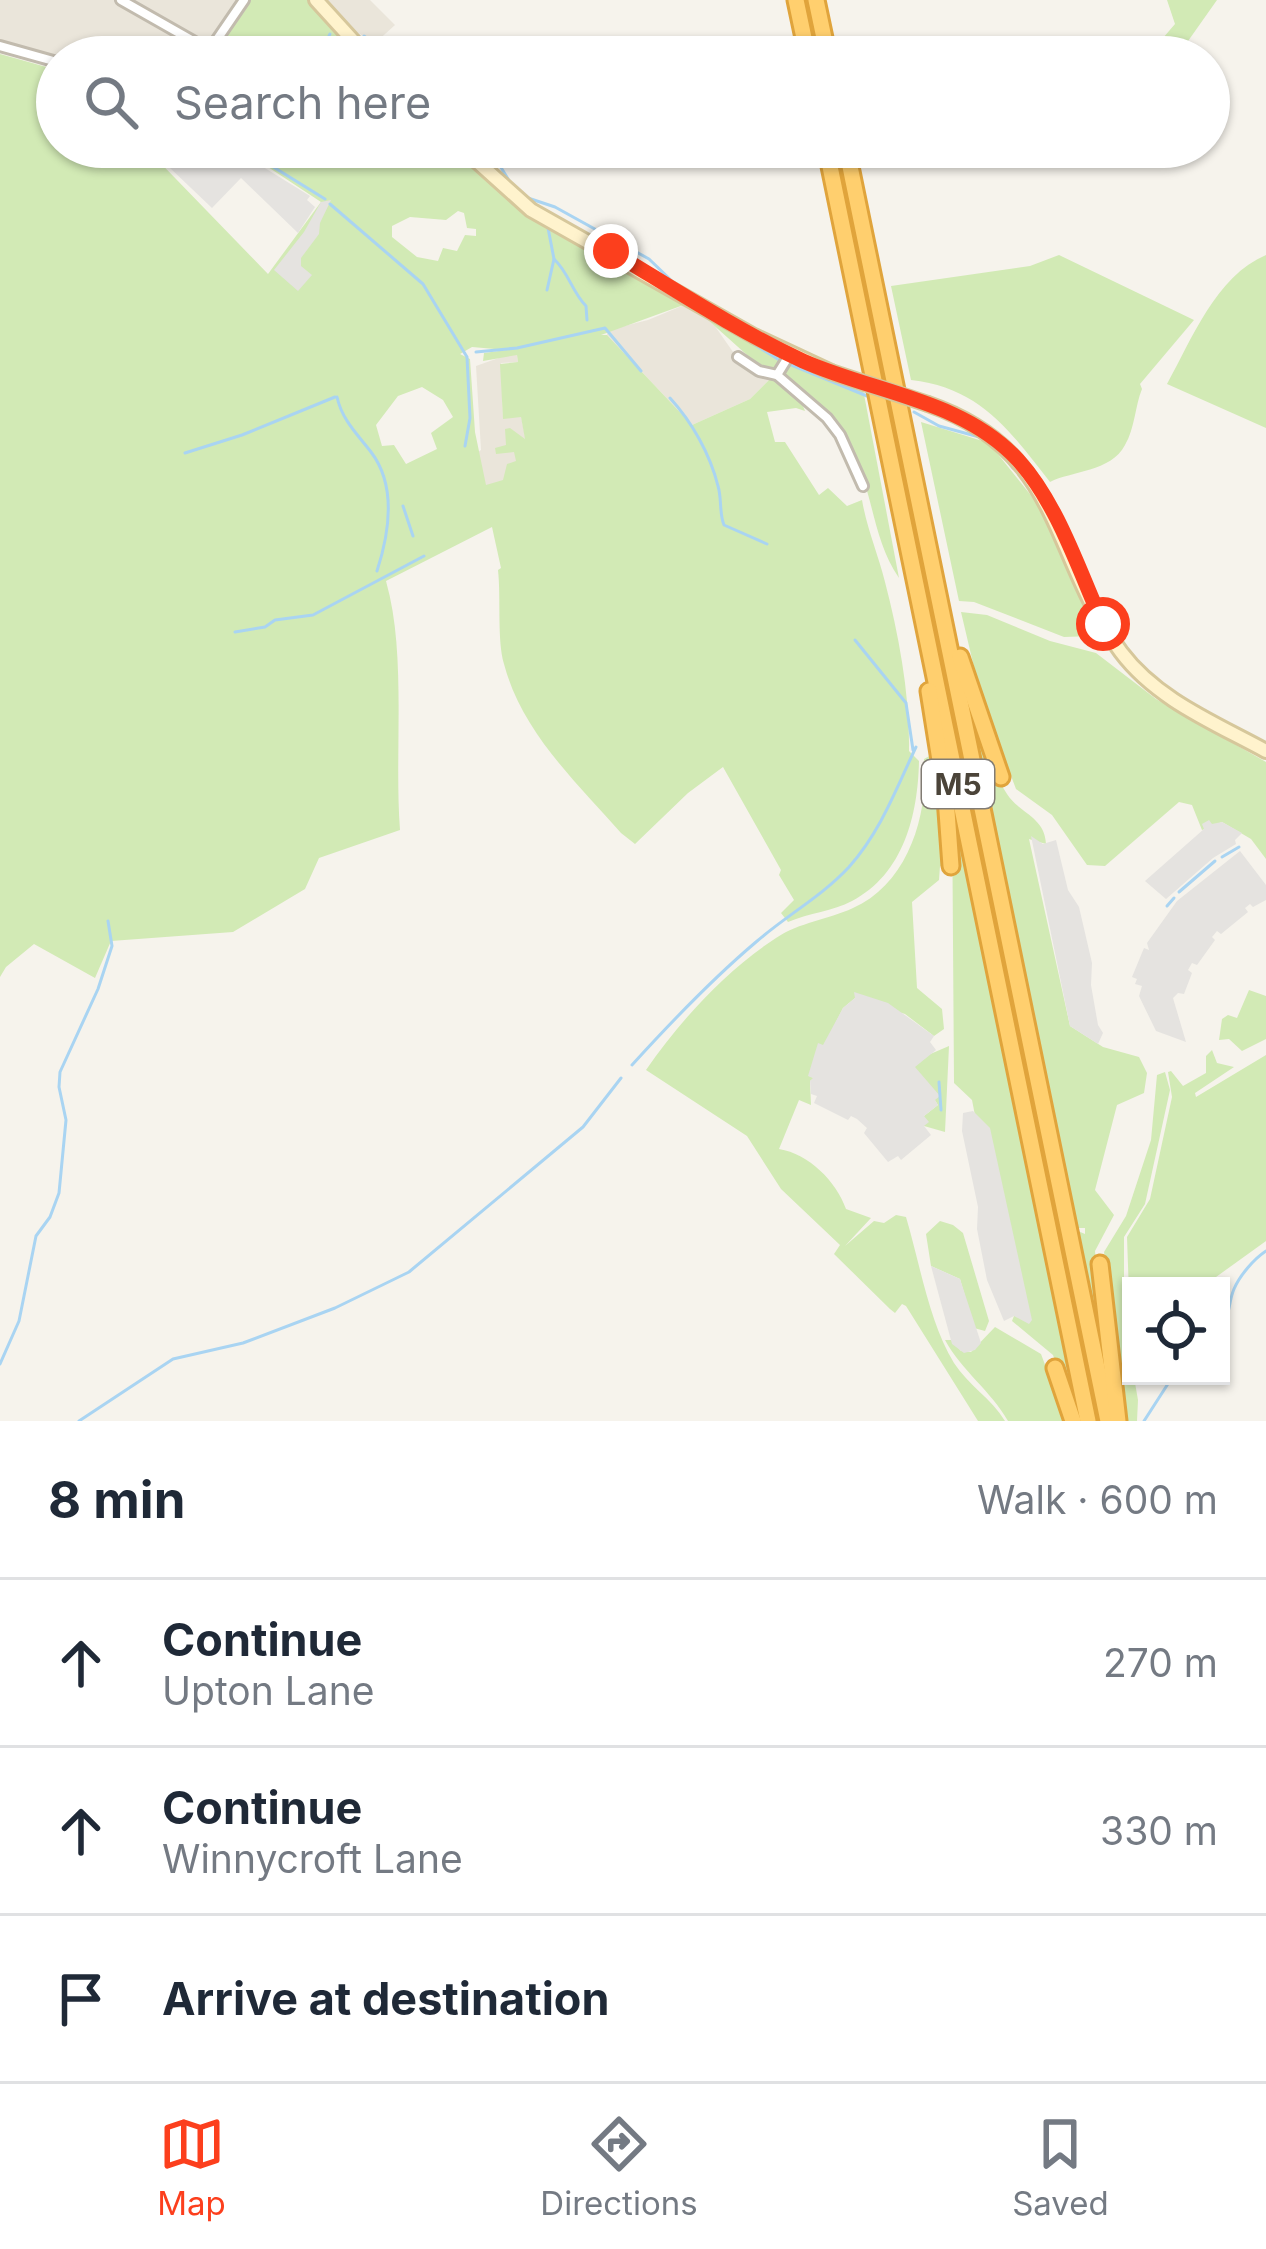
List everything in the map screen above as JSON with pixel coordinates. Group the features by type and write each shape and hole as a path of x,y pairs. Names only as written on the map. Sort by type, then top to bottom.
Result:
{"highway":[{"path":"796,0 804,36"},
{"path":"816,0 824,36"},
{"name":"M5","path":"831,168 1108,1421"},
{"name":"M5","path":"850,168 1088,1421"},
{"name":"M5","path":"926,582 1001,778"},
{"name":"M5","path":"926,582 919,634 946,798 951,866"},
{"path":"1100,1264 1118,1421"},
{"path":"1054,1368 1073,1421"}],"street":[{"path":"121,0 178,36"},
{"path":"219,36 244,0"},
{"path":"316,0 349,36"},
{"path":"0,46 36,56"},
{"path":"484,168 531,210 790,354 969,421 998,441 1043,495 1103,624 1134,668 1168,697 1266,751"},
{"path":"778,375 790,354"},
{"path":"739,357 759,371 778,375 833,425 863,486"}],"shaded area":[{"path":"0,0 240,0 217,36 36,36 36,53 0,46"},
{"path":"322,0 370,0 395,25 383,36 363,36 345,25"},
{"path":"170,168 265,168 310,196 307,200 315,207 298,233 241,178 212,208"},
{"path":"331,200 319,234 301,258 301,266 312,275 298,291 274,270 321,202"},
{"path":"689,303 712,322 738,359 771,378 750,399 692,425 607,335 608,330"},
{"path":"517,355 518,362 501,363 503,418 521,416 539,508 500,557 478,452 476,366"},
{"path":"1209,820 1242,833 1236,844 1166,899 1145,881"},
{"path":"1031,836 1043,844 1056,840 1068,890 1079,907 1103,1033 1098,1044 1070,1026"},
{"path":"1240,851 1266,885 1266,900 1253,907 1250,904 1245,908 1248,912 1221,934 1217,931 1197,965 1192,963 1188,970 1192,973 1184,994 1173,998 1186,1042 1156,1031 1139,996 1142,986 1132,977 1144,948 1149,950 1147,943 1177,901"},
{"path":"854,992 888,1003 934,1036 930,1042 936,1050 915,1067 940,1096 935,1100 938,1105 924,1116 931,1135 901,1160 898,1156 888,1162 857,1119 851,1116 848,1120 814,1103 817,1096 811,1094 813,1078 808,1076 818,1043 823,1045 843,1008 855,998"},
{"path":"973,1111 990,1128 1032,1320 1029,1324 1014,1316 1004,1321 987,1280 962,1131 963,1113"},
{"path":"931,1266 960,1279 981,1343 975,1350 964,1353 952,1344"}],"green space":[{"path":"248,0 310,0 343,36 223,36"},
{"path":"1167,0 1217,0 1192,36 1165,36 1175,24"},
{"path":"0,54 36,64 36,168 165,168 268,274 321,202 270,168 480,168 507,194 782,355 775,374 767,373 689,303 601,335 607,335 692,425 750,399 771,378 782,384 805,411 767,412 775,442 785,442 819,495 828,488 847,506 862,500 899,644 909,751 919,761 905,841 870,889 845,904 788,922 781,913 794,900 723,767 635,844 621,833 552,755 512,689 502,654 501,568 492,527 386,581 398,671 400,830 319,858 305,889 233,932 111,941 95,978 34,944 0,977","holes":["458,211 464,213 467,228 476,229 476,236 465,235 457,251 443,248 438,261 417,257 392,237 392,226 410,217 446,220","472,347 506,350 484,353 483,361 517,355 518,362 500,364 503,419 521,417 525,439 505,429 506,445 495,448 496,454 514,452 516,461 507,464 503,480 486,485 475,432 470,359 460,354","422,387 443,400 453,417 431,433 437,449 406,464 394,445 382,446 376,425 398,396"]},
{"path":"1059,255 1194,320 1140,384 1131,431 1119,454 1101,466 1050,482 1007,429 975,402 957,392 911,380 891,286 1030,266"},
{"path":"1266,255 1266,428 1167,384 1219,293"},
{"path":"795,362 863,389 899,578 882,543 851,450 822,411 785,377 786,369"},
{"path":"921,422 989,443 1037,503 1095,631 1093,636 1064,637 974,602 959,601"},
{"path":"961,612 987,615 1050,641 1096,653 1156,699 1266,762 1266,859 1251,839 1222,822 1202,830 1192,805 1179,802 1105,866 1087,865 1052,815 1016,789 981,697"},
{"path":"969,706 1001,784 1045,835 1046,844 1029,839 1070,1026 1103,1047 1139,1057 1147,1073 1144,1093 1117,1105 1095,1190 1114,1215 1095,1251 1105,1353 1078,1231 1085,1234 1085,1228 1078,1228"},
{"path":"933,754 945,866 940,866 939,880 912,902 917,988 942,1009 944,1029 934,1036 905,1014 855,998 843,1008 809,1076 814,1078 810,1081 811,1105 799,1100 779,1149 811,1163 828,1179 846,1209 871,1218 845,1246 874,1221 906,1217 945,1347 1005,1421 978,1421 906,1306 902,1304 895,1313 834,1254 840,1245 781,1189 747,1136 646,1070 705,998 757,951 794,928 853,908 888,882 911,845 923,802 924,759"},
{"path":"952,797 1080,1421 1075,1421 1053,1355 1012,1321 972,1100 954,1083"},
{"path":"1249,990 1266,996 1266,1039 1242,1051 1229,1039 1219,1040 1222,1019 1237,1018"},
{"path":"949,1046 945,1132 924,1126 924,1116 938,1105 914,1067"},
{"path":"1212,1050 1217,1063 1234,1067 1195,1093 1196,1097 1266,1055 1266,1241 1216,1277 1128,1277 1127,1237 1150,1199 1172,1097 1168,1072 1183,1086 1206,1073 1206,1056"},
{"path":"1165,1072 1170,1090 1145,1204 1124,1237 1122,1385 1135,1385 1138,1400 1137,1421 1125,1421 1104,1252 1126,1216 1151,1140 1157,1075"},
{"path":"940,1221 963,1233 989,1321 985,1331 974,1328 960,1279 931,1266 926,1234"},
{"path":"995,1327 1041,1354 1066,1421 1008,1421 945,1340 971,1352"}],"waterway":[{"path":"275,168 325,199"},
{"path":"501,168 510,182"},
{"path":"525,197 555,207 649,259 676,285"},
{"path":"330,204 423,284 467,357 470,418 465,446"},
{"path":"547,290 554,259 548,228"},
{"path":"554,259 586,306 587,320"},
{"path":"706,315 781,361"},
{"path":"476,352 605,328 641,371"},
{"path":"789,364 867,396"},
{"path":"185,453 335,397"},
{"path":"337,397 385,480 387,526 377,571"},
{"path":"670,398 693,428 710,462 724,525 767,544"},
{"path":"914,412 939,426 983,438"},
{"path":"1003,455 1013,468"},
{"path":"403,506 413,536"},
{"path":"235,632 313,615 424,556"},
{"path":"855,640 906,703 913,750"},
{"path":"632,1065 723,971 849,867 879,824 916,747"},
{"path":"1222,857 1239,847"},
{"path":"1179,892 1215,861"},
{"path":"1167,906 1174,898"},
{"path":"0,1364 19,1321 36,1236 59,1193 66,1120 60,1072 112,946 108,921"},
{"path":"79,1421 173,1359 243,1343 335,1308 409,1272 583,1127 621,1078"},
{"path":"939,1082 941,1110"},
{"path":"1230,1302 1248,1268 1266,1251"},
{"path":"1144,1421 1167,1385"}],"route":[{"path":"611,251 790,354 950,412 998,441 1043,495 1103,624"}]}
